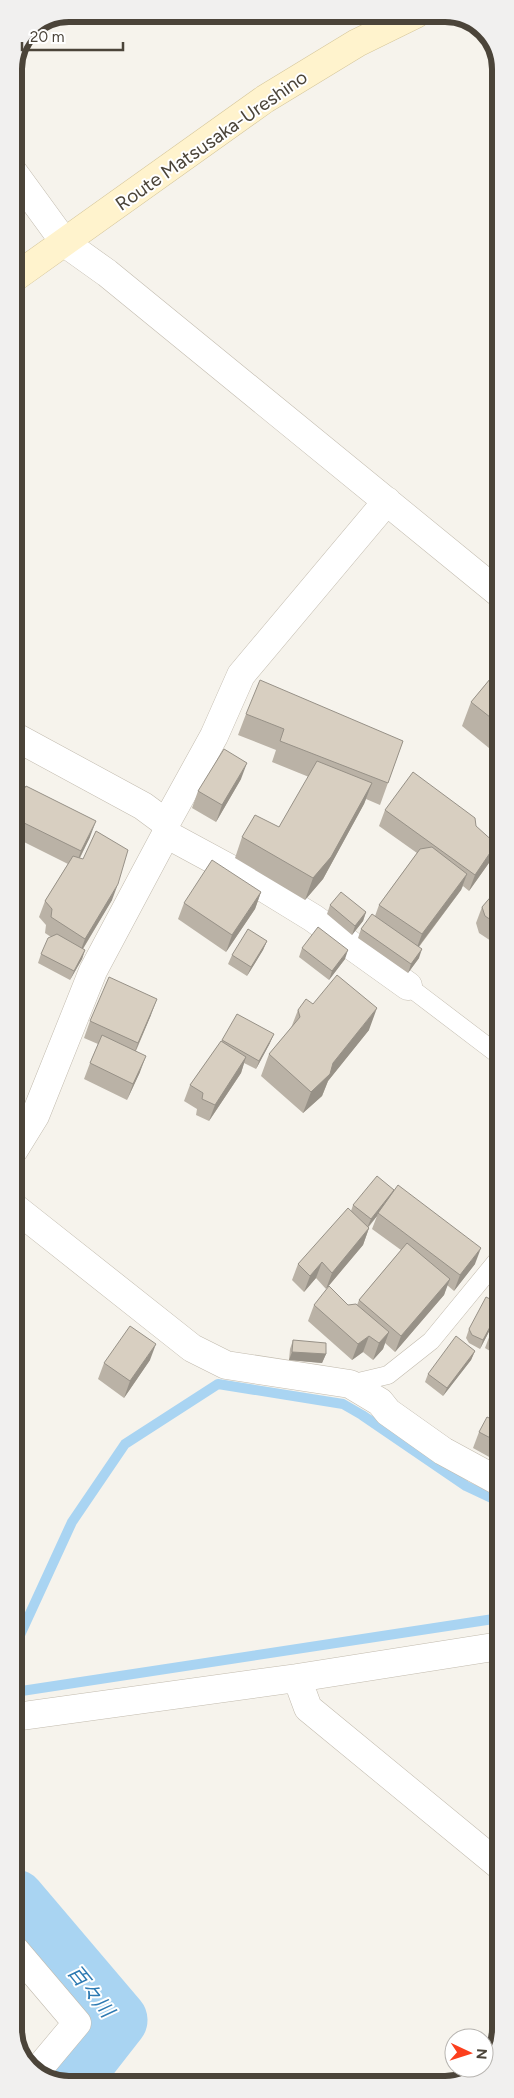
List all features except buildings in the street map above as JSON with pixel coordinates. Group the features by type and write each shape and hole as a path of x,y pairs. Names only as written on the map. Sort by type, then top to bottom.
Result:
{"main road":[{"name":"Route Matsusaka-Ureshino","path":"22,273 264,99 357,43 398,23"}],"street":[{"path":"22,184 65,243 107,273 492,587"},
{"path":"22,1137 35,1116 93,971 214,736 241,675 386,501"},
{"path":"22,740 143,806 166,829 313,918 408,986"},
{"path":"22,1213 192,1348 226,1365 350,1384 380,1402 388,1412 443,1451 492,1478"},
{"path":"22,1716 297,1678 492,1647"},
{"path":"297,1678 308,1708 492,1859"},
{"path":"22,1958 77,2023 41,2066"}],"lane":[{"path":"408,986 492,1050"},
{"path":"350,1384 388,1375 431,1341 492,1267"}],"waterway":[{"path":"22,1631 72,1522 125,1444 218,1384 343,1404 466,1486 492,1498"},
{"path":"22,1691 492,1619"},
{"name":"百々川","path":"22,1908 117,2020 74,2075"}]}
